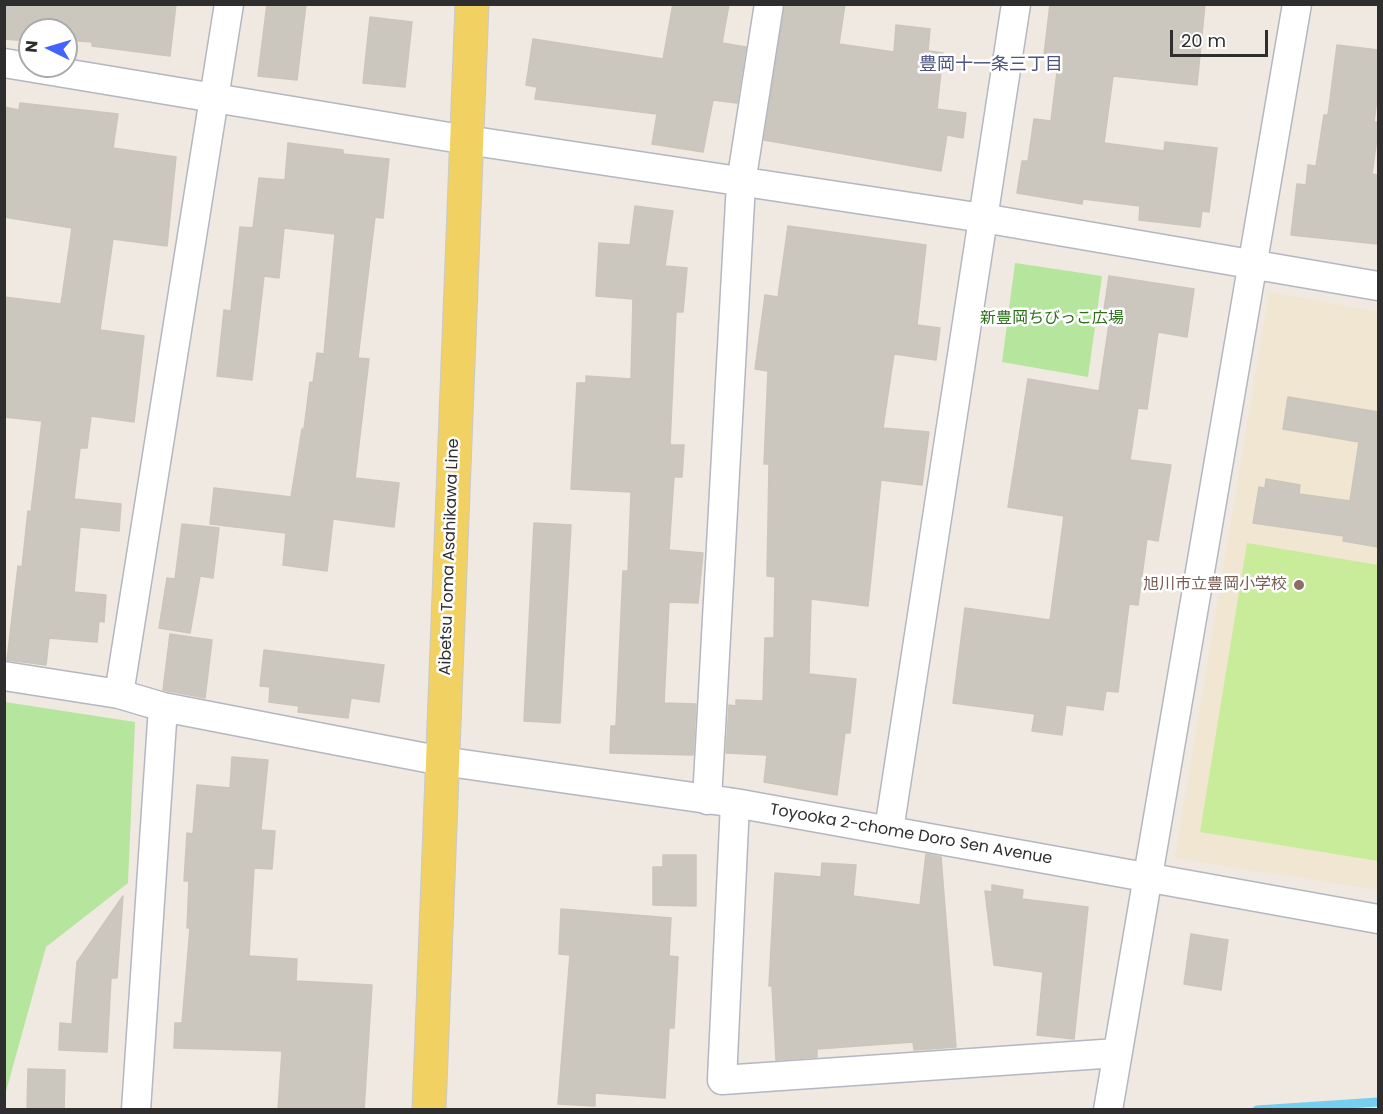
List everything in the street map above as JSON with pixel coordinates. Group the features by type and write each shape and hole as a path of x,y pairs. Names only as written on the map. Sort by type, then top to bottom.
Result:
{"main road":[{"name":"Aibetsu Toma Asahikawa Line","path":"429,1110 472,4"}],"street":[{"path":"119,694 229,4"},
{"path":"769,4 741,183 721,802 722,1080 1117,1053"},
{"path":"889,830 1016,4"},
{"path":"1109,1101 1297,4"},
{"path":"4,63 467,140 983,218 1378,286"},
{"name":"Toyooka 2-chome Doro Sen Avenue","path":"4,676 119,694 163,706 442,761 721,802 889,830 1378,919"},
{"path":"136,1110 163,706"}],"shaded area":[{"name":"旭川市立豊岡小学校","path":"1269,292 1378,312 1378,890 1175,858"}],"green space":[{"name":"新豊岡ちびっこ広場","path":"1015,263 1102,276 1088,377 1002,362"},
{"path":"1247,543 1378,565 1378,861 1200,832"},
{"path":"5,702 135,722 128,883 46,947 5,1095"}],"building":[{"path":"4,4 176,4 170,56 92,46 92,42 78,41 78,18 18,18 18,40 4,39"},
{"path":"267,4 306,4 297,80 258,76"},
{"path":"673,4 729,4 722,43 746,47 737,103 713,100 703,152 652,144 657,114 535,99 537,87 526,85 533,39 663,59"},
{"path":"785,4 845,4 839,44 894,52 896,25 930,29 928,51 943,53 937,109 966,113 963,138 947,135 941,171 764,140"},
{"path":"1050,4 1205,4 1197,85 1113,76 1104,143 1164,151 1165,142 1217,148 1209,212 1202,211 1200,227 1139,220 1140,206 1083,199 1082,204 1017,193 1022,161 1028,161 1034,119 1051,121 1059,56 1044,55"},
{"path":"370,17 412,22 405,87 363,83"},
{"path":"1337,45 1378,50 1378,91 1374,122 1378,122 1378,131 1372,174 1378,175 1378,244 1291,235 1297,184 1306,185 1308,165 1316,166 1324,115 1328,115"},
{"path":"20,103 118,114 113,148 176,157 167,246 113,239 100,330 144,336 134,422 91,416 87,448 80,448 74,499 121,504 119,531 80,527 74,592 106,595 104,622 99,621 97,642 49,638 46,665 7,660 18,566 22,567 42,421 4,417 4,297 61,304 72,228 4,217 4,107 19,110"},
{"path":"288,143 343,150 343,154 389,159 383,218 375,217 358,358 369,359 355,478 399,483 394,527 333,519 327,571 283,565 286,533 210,524 214,488 291,497 310,382 313,383 317,353 324,354 335,234 284,228 279,278 264,276 252,380 217,376 224,310 231,311 240,227 253,228 259,178 285,180"},
{"path":"635,206 673,211 665,266 687,268 683,312 676,312 670,445 684,445 682,477 674,477 669,550 703,553 698,603 669,602 664,703 696,704 693,755 610,753 611,726 616,726 623,571 628,571 631,492 571,489 577,383 586,383 586,376 631,379 633,299 596,296 599,243 630,245"},
{"path":"788,226 926,245 917,325 940,328 936,360 894,354 883,428 929,432 922,485 881,480 868,606 811,599 809,674 856,679 850,733 845,733 837,795 764,782 767,755 726,753 729,705 736,706 736,700 763,701 765,638 774,638 775,577 767,576 769,464 764,464 768,371 755,369 765,295 778,297"},
{"path":"1109,276 1194,289 1187,337 1158,332 1147,409 1138,408 1130,460 1171,465 1158,541 1147,539 1138,605 1129,604 1118,692 1106,691 1103,710 1066,705 1062,735 1032,731 1035,714 953,703 965,608 1050,620 1064,516 1008,507 1028,379 1099,391 1109,324 1102,323"},
{"path":"1288,397 1378,412 1378,547 1343,541 1344,536 1253,523 1259,487 1265,488 1266,479 1300,485 1299,494 1350,501 1359,442 1283,429"},
{"path":"534,523 571,525 560,723 524,721"},
{"path":"182,524 219,528 213,578 200,576 190,633 159,628 167,578 175,579"},
{"path":"170,634 212,640 205,698 163,690"},
{"path":"264,650 384,665 379,702 351,698 348,718 298,712 299,706 269,702 270,687 260,686"},
{"path":"232,757 268,760 261,830 275,831 272,869 254,868 249,956 297,959 296,981 372,985 364,1110 278,1110 282,1051 174,1048 175,1023 182,1023 190,928 187,928 189,881 184,881 187,833 193,834 197,785 230,788"},
{"path":"926,854 941,857 956,1047 914,1050 913,1042 817,1049 817,1057 776,1060 772,986 769,986 775,873 821,877 822,863 856,865 853,896 920,905"},
{"path":"663,855 696,855 696,906 653,905 653,867 663,867"},
{"path":"992,885 1023,890 1022,899 1088,907 1074,1039 1037,1035 1043,972 994,965 985,891 992,892"},
{"path":"123,896 117,978 111,978 107,1052 59,1050 60,1023 72,1024 77,962"},
{"path":"561,909 671,918 669,956 678,957 674,1028 669,1028 665,1098 595,1093 595,1106 558,1104 570,955 559,954"},
{"path":"1191,934 1228,940 1221,990 1184,984"},
{"path":"28,1069 65,1070 64,1110 27,1110"}],"waterway":[{"path":"1257,1110 1378,1102"}],"place":[{"name":"旭川市立豊岡小学校","path":"1299,585"}],"district":[{"name":"豊岡十一条三丁目","path":"991,65"}]}
